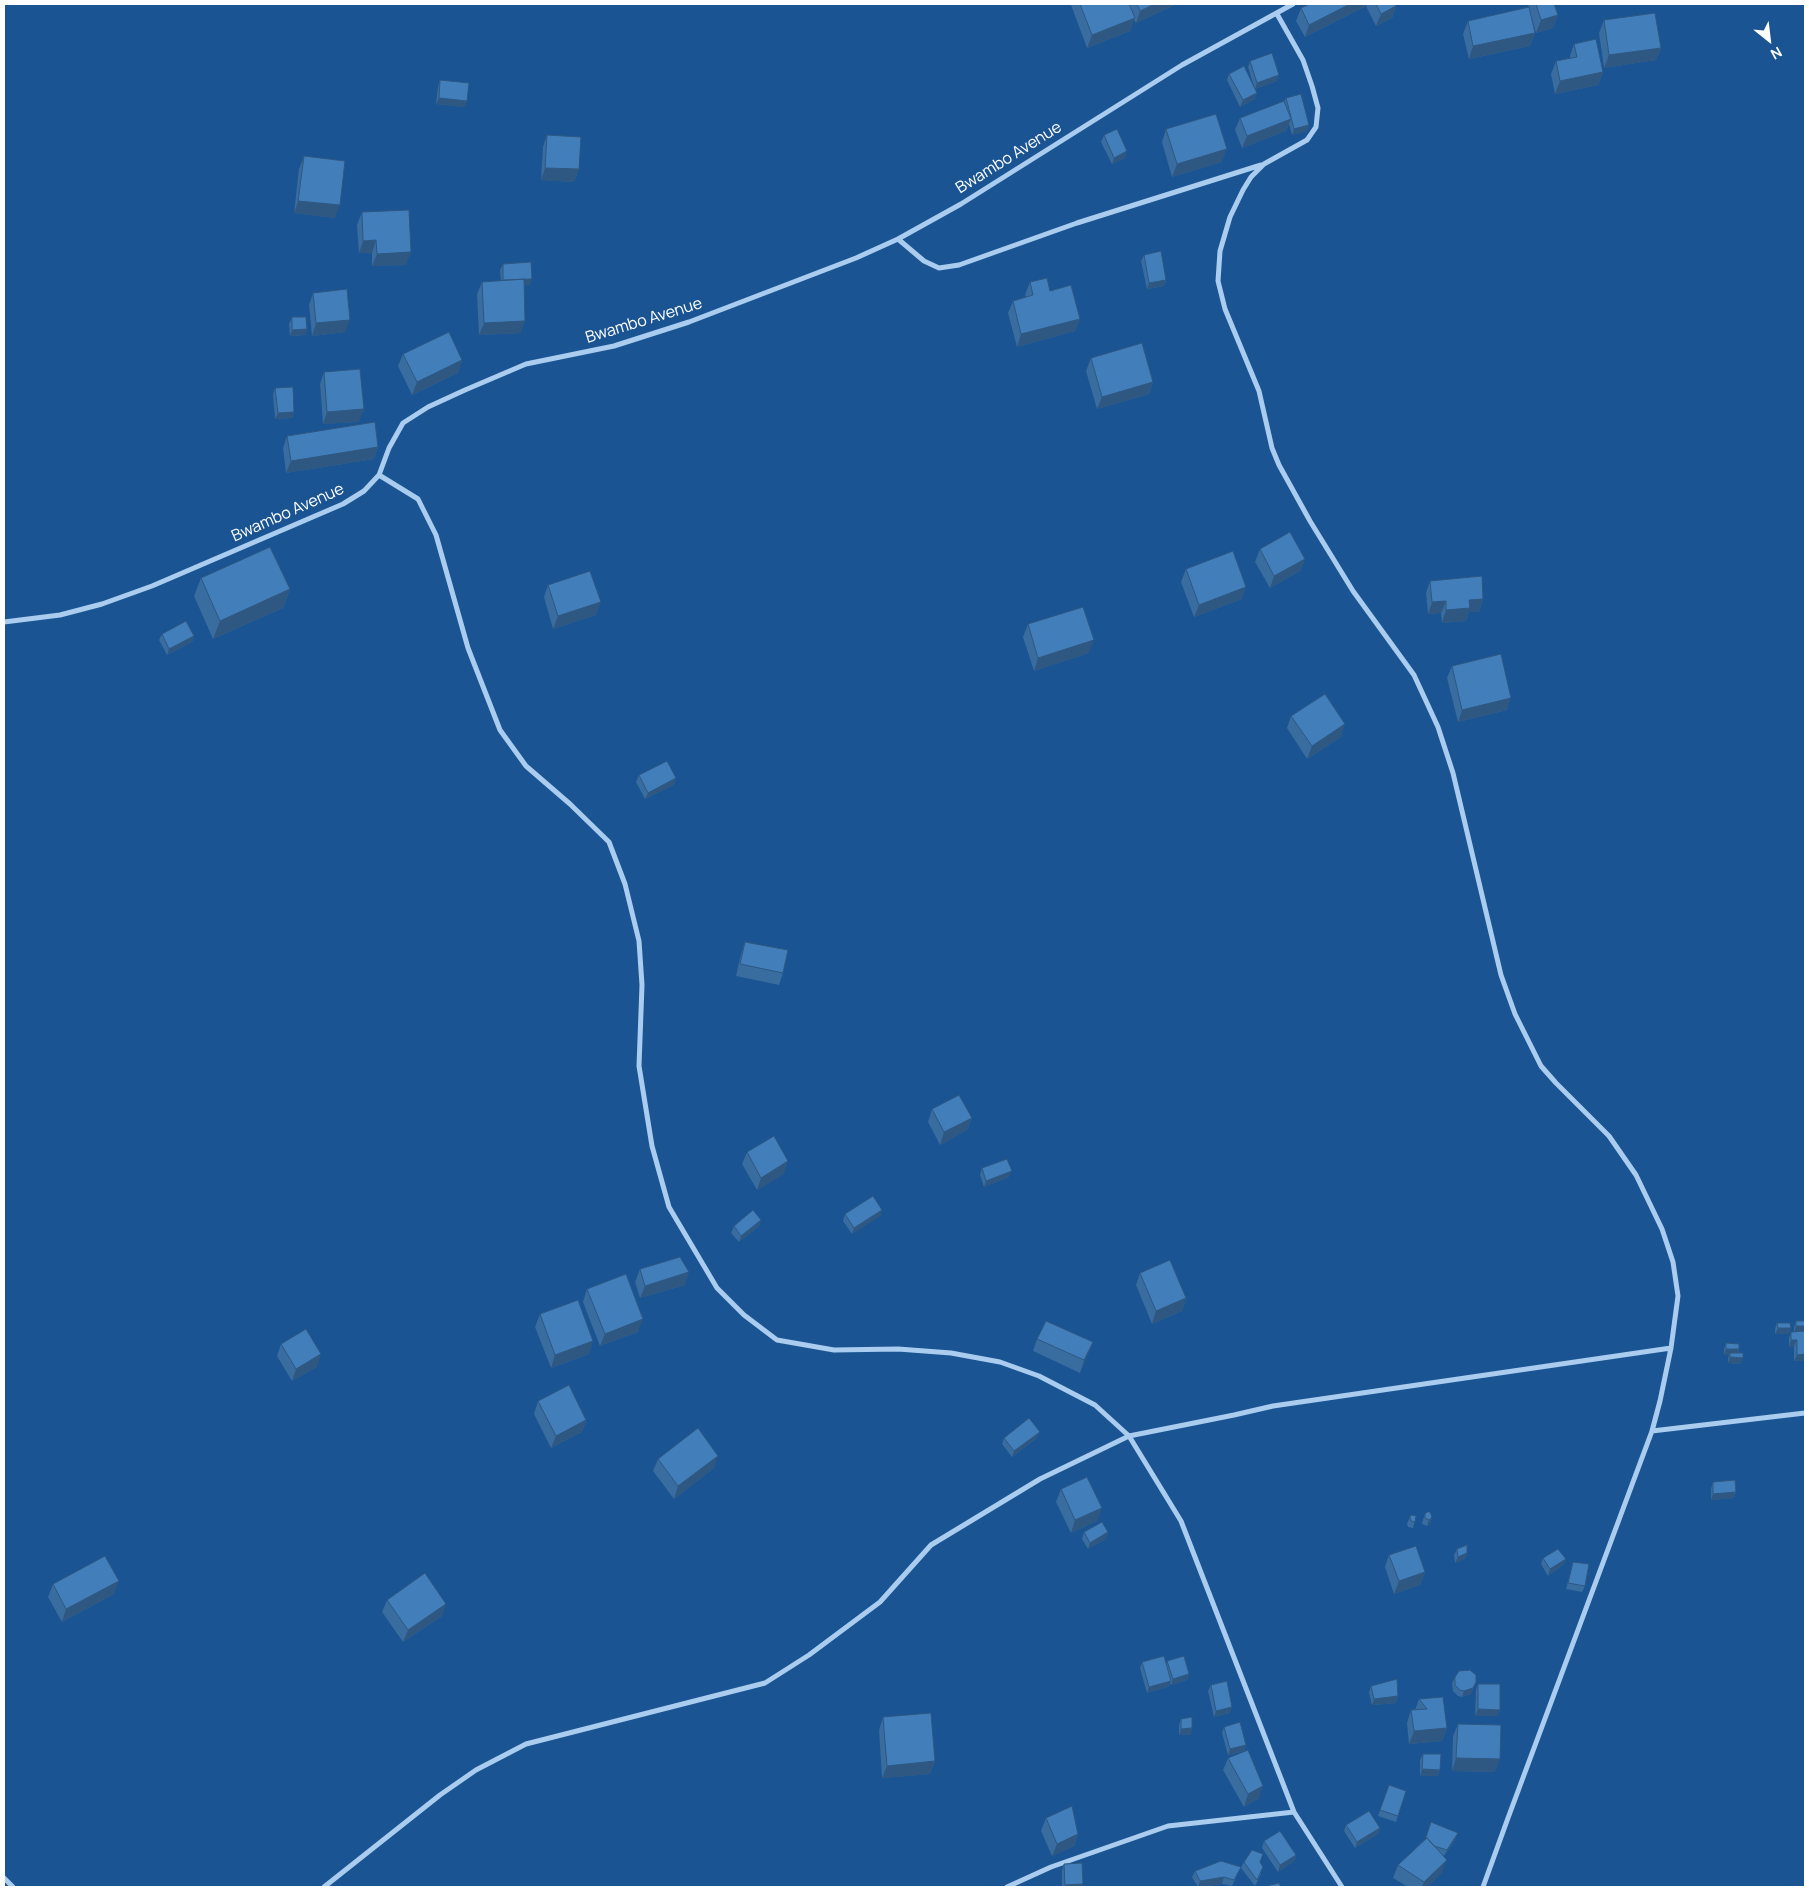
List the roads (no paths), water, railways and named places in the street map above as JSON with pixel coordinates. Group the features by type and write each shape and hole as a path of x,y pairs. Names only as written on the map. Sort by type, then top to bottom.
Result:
{"street":[{"name":"Bwambo Avenue","path":"4,622 69,613 102,604 152,586 344,504 364,491 379,475 389,448 403,423 428,407 465,390 526,364 614,346 689,322 856,258 898,239 961,204 1182,65 1293,4"},
{"path":"898,239 924,262 939,268 959,265 1077,222 1264,164 1306,140 1316,127 1318,108 1303,60 1277,14"},
{"path":"1264,164 1251,176 1230,217 1220,251 1218,281 1225,309 1259,391 1272,448 1310,521 1353,591 1414,675 1430,707 1453,773 1501,975 1515,1014 1524,1035 1546,1071 1609,1136 1636,1174 1662,1229 1673,1262 1678,1296 1671,1348 1652,1431 1483,1887"},
{"path":"379,475 418,498 436,535 468,648 500,730 526,766 570,804 609,842 625,884 638,941 642,985 638,1066 652,1146 669,1207 716,1288 744,1315 777,1340 834,1350 898,1349 951,1353 1000,1362 1038,1376 1095,1405 1129,1436 1181,1521 1294,1812 1342,1887"},
{"path":"324,1887 454,1785 476,1770 526,1744 765,1683 809,1654 880,1602 931,1545 1040,1479 1129,1436 1274,1406 1671,1348"},
{"path":"1652,1431 1805,1413"},
{"path":"1007,1887 1051,1867 1168,1826 1294,1812"},
{"path":"4,1878 14,1887"}]}
